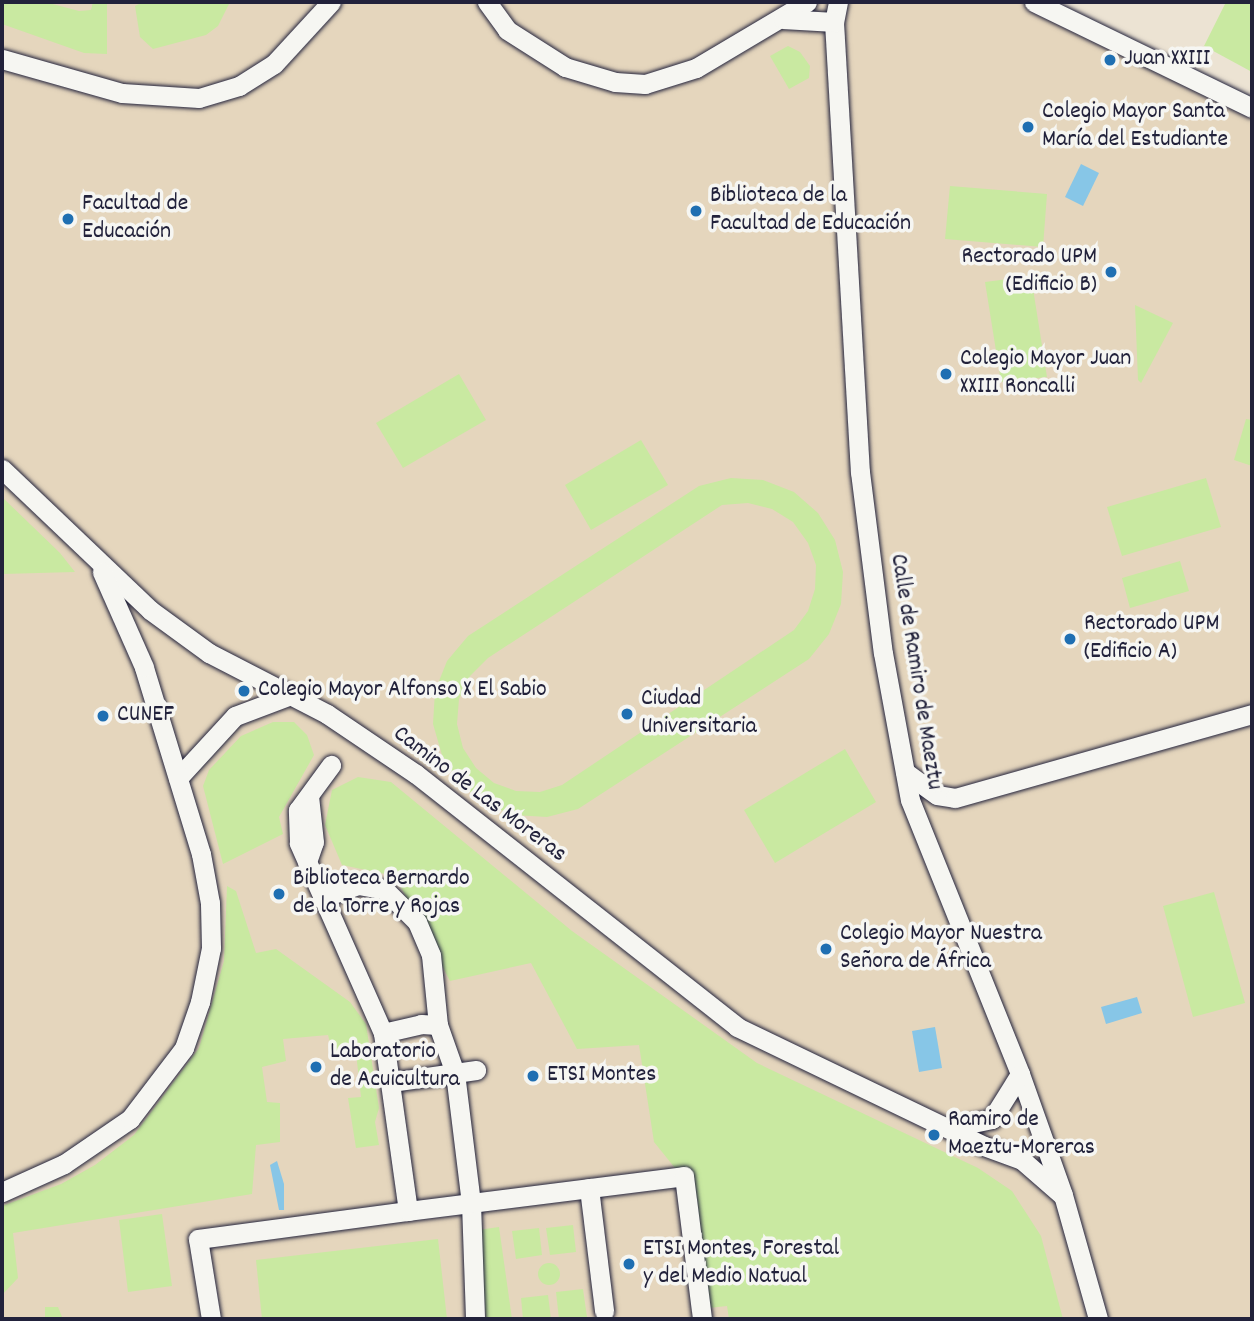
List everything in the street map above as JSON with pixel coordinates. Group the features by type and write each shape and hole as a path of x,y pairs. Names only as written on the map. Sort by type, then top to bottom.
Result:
{"street":[{"path":"2,59 122,93 198,98 239,86 274,64 331,2"},
{"path":"487,2 507,30 565,67 615,82 645,84 696,68 807,2"},
{"name":"Calle de Ramiro de Maeztu","path":"838,2 834,22 860,472 883,653 905,772 922,831 1020,1074 1063,1195 1098,1319"},
{"path":"1034,2 1252,108"},
{"path":"782,19 834,22"},
{"name":"Camino de Las Moreras","path":"2,469 150,610 209,653 327,713 416,774 737,1027 948,1128 1022,1160 1063,1195"},
{"path":"2,1192 64,1164 130,1119 184,1048 200,1002 211,926 201,854 144,667 116,597 93,556"},
{"path":"178,778 235,716 290,695"},
{"path":"905,772 937,794 955,798 1252,714"},
{"path":"331,765 309,796 314,842 307,862 383,1033 408,1211"},
{"path":"322,898 358,885 373,885 402,903 417,922 431,955 438,1025 456,1073 471,1203 475,1319"},
{"path":"383,1033 421,1024 438,1025"},
{"path":"390,1082 475,1070"},
{"path":"948,1128 992,1119 1020,1074"},
{"path":"211,1319 198,1239 684,1176 702,1319"},
{"path":"589,1188 604,1311"}],"shaded area":[{"name":"Ciudad Universitaria","path":"2,2 1034,2 1252,108 1252,1319 2,1319"}],"green space":[{"path":"2,2 45,2 79,11 91,10 93,2 107,2 107,54 84,53 2,24"},
{"path":"143,2 230,2 218,26 206,35 153,49 140,37 135,6"},
{"path":"1226,2 1252,2 1252,72 1204,46"},
{"path":"788,46 800,52 810,66 809,78 789,89 770,56"},
{"path":"950,186 1047,194 1043,247 945,239"},
{"path":"1031,276 1047,377 1001,382 985,282"},
{"path":"1135,305 1173,323 1141,383 1138,380"},
{"path":"459,374 486,420 403,468 376,423"},
{"path":"1246,419 1252,420 1252,466 1234,460"},
{"path":"641,440 668,485 591,530 565,485"},
{"path":"731,478 763,480 794,492 818,513 835,540 843,572 841,604 829,634 809,659 578,809 547,817 514,815 484,803 459,783 442,755 433,724 435,691 447,661 468,636 699,486","holes":["748,503 772,509 793,522 808,543 816,565 815,589 808,611 794,630 562,785 540,792 516,791 494,783 476,768 463,748 457,724 459,699 470,676 488,658 722,505"]},
{"path":"1206,478 1221,527 1122,556 1107,507"},
{"path":"2,497 60,553 75,572 2,574"},
{"path":"1180,561 1189,591 1130,608 1122,578"},
{"path":"273,722 294,722 307,735 314,755 279,817 283,834 223,864 203,786 209,770 241,736"},
{"path":"845,749 876,802 775,863 744,810"},
{"path":"358,777 391,782 572,931 757,1063 978,1168 1012,1191 1041,1236 1063,1319 729,1319 727,1306 709,1308 696,1194 654,1142 639,1045 577,1049 531,963 450,981 395,876 342,865 325,825 332,790"},
{"path":"227,886 236,891 256,953 276,949 350,1002 366,1024 379,1108 375,1122 379,1145 356,1148 348,1098 361,1097 356,1053 333,1054 328,1035 283,1039 286,1061 262,1067 267,1102 280,1103 280,1142 256,1145 252,1194 13,1233 18,1278 2,1295 2,1206 61,1184 95,1165 134,1135 199,1048 224,961"},
{"path":"1214,892 1245,1003 1193,1017 1163,906"},
{"path":"162,1214 172,1286 128,1292 119,1220"},
{"path":"573,1225 576,1252 550,1255 546,1228"},
{"path":"499,1227 512,1319 486,1319 478,1230"},
{"path":"539,1228 542,1255 516,1259 512,1231"},
{"path":"438,1239 447,1319 262,1319 256,1260"},
{"path":"545,1263 553,1263 560,1270 560,1278 553,1285 545,1285 538,1278 538,1270"},
{"path":"583,1289 587,1317 559,1319 556,1292"},
{"path":"548,1295 551,1319 523,1319 521,1298"},
{"path":"45,1307 58,1307 63,1319 45,1319"}],"water":[{"path":"1081,164 1099,173 1083,206 1065,197"},
{"path":"1137,997 1142,1013 1106,1024 1101,1007"},
{"path":"935,1027 942,1068 919,1072 912,1031"},
{"path":"277,1161 284,1184 284,1210 279,1210 270,1165"}],"place":[{"name":"Juan XXIII","path":"1110,60"},
{"name":"Colegio Mayor Santa María del Estudiante","path":"1028,127"},
{"name":"Biblioteca de la Facultad de Educación","path":"696,211"},
{"name":"Facultad de Educación","path":"68,219"},
{"name":"Rectorado UPM (Edificio B)","path":"1111,272"},
{"name":"Colegio Mayor Juan XXIII Roncalli","path":"946,374"},
{"name":"Rectorado UPM (Edificio A)","path":"1070,639"},
{"name":"Colegio Mayor Alfonso X El Sabio","path":"244,691"},
{"name":"Ciudad Universitaria","path":"627,714"},
{"name":"CUNEF","path":"103,716"},
{"name":"Biblioteca Bernardo de la Torre y Rojas","path":"279,894"},
{"name":"Colegio Mayor Nuestra Señora de África","path":"826,949"},
{"name":"Laboratorio de Acuicultura","path":"316,1067"},
{"name":"ETSI Montes","path":"533,1076"},
{"name":"Ramiro de Maeztu-Moreras","path":"934,1135"},
{"name":"ETSI Montes, Forestal y del Medio Natual","path":"629,1264"}]}
